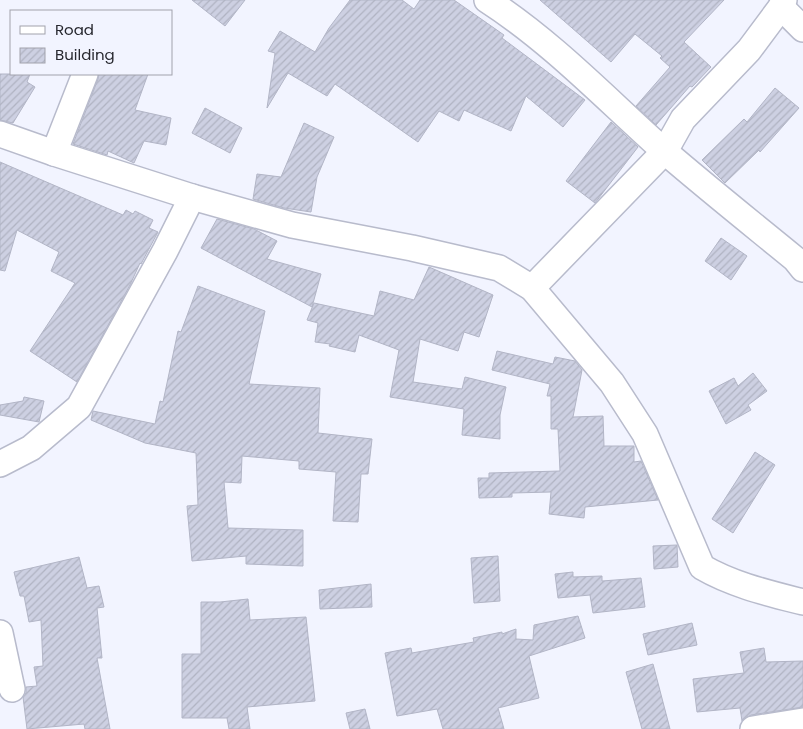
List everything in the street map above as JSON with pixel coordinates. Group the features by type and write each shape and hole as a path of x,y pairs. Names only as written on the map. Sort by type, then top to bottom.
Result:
{"street":[{"path":"487,0 515,18 665,151 795,259 803,269"},
{"path":"532,288 665,151 683,119 749,50 783,4 803,29"},
{"path":"54,153 85,75"},
{"path":"0,134 192,197 292,225 412,248 499,268 532,288 612,383 645,434 702,567 721,578 761,592 803,602"},
{"path":"0,464 31,448 79,407 165,251 192,197"},
{"path":"0,633 12,689"},
{"path":"753,729 803,721"}],"building":[{"path":"192,0 245,0 225,26"},
{"path":"350,0 402,0 414,9 420,0 454,0 504,35 502,38 585,100 563,127 526,96 511,131 464,110 459,121 439,111 418,142 335,84 327,96 288,73 267,108 275,53 268,51 280,31 315,52 329,28"},
{"path":"540,0 724,0 684,42 711,67 692,87 690,86 656,125 636,106 670,67 660,58 662,56 635,34 611,62"},
{"path":"0,74 30,75 27,82 35,87 13,123 0,120"},
{"path":"99,75 148,75 135,110 171,118 166,145 144,141 134,163 108,151 107,155 73,144"},
{"path":"775,88 799,108 760,152 759,150 725,183 702,160 744,119 747,122"},
{"path":"205,108 242,128 230,153 192,133"},
{"path":"611,122 638,147 595,203 566,181"},
{"path":"304,123 334,137 317,177 311,212 284,208 253,199 257,174 281,177"},
{"path":"0,162 123,215 126,210 133,214 135,211 153,220 149,228 158,232 77,382 30,351 75,283 51,271 59,252 17,230 5,271 0,270"},
{"path":"217,219 254,229 277,241 267,259 321,274 312,307 201,248"},
{"path":"721,238 747,256 731,280 705,261"},
{"path":"429,267 493,295 479,337 464,332 458,351 420,339 413,382 462,389 465,377 506,387 500,415 500,439 462,435 464,409 390,397 399,350 359,335 355,352 329,346 330,344 315,342 318,323 307,320 314,303 374,316 380,291 414,300"},
{"path":"198,286 265,311 249,384 320,388 318,433 372,439 368,474 361,474 358,522 333,521 336,472 299,469 299,461 242,456 241,483 224,482 228,528 303,530 303,566 246,564 246,556 192,561 187,506 198,505 196,453 145,443 91,420 93,411 155,424 160,401 163,402 178,331 181,332"},
{"path":"497,351 553,364 555,357 575,361 582,370 573,417 603,416 604,446 634,446 634,462 641,461 658,500 585,507 584,518 549,514 551,492 512,493 512,497 479,498 478,478 489,478 489,473 560,471 558,429 551,429 551,396 547,396 550,384 492,370"},
{"path":"753,373 767,391 748,405 751,410 726,424 709,391 734,378 738,386"},
{"path":"24,397 44,401 39,422 0,415 0,405 23,401"},
{"path":"755,452 775,465 733,533 712,519"},
{"path":"677,545 678,567 654,569 653,546"},
{"path":"498,556 500,601 474,603 471,558"},
{"path":"79,557 87,588 99,586 104,607 97,608 102,658 97,658 110,729 85,729 84,724 27,729 23,697 26,693 26,687 37,686 34,667 43,666 41,620 29,622 24,596 20,596 14,572"},
{"path":"573,572 573,577 602,576 602,581 641,578 645,607 593,613 590,595 558,598 555,574"},
{"path":"371,584 372,607 320,609 319,590"},
{"path":"248,599 250,620 306,617 315,701 247,707 250,729 229,729 227,718 182,718 182,654 201,654 201,602"},
{"path":"578,616 585,638 529,656 539,698 498,708 504,729 443,729 437,709 397,716 385,653 411,648 412,653 474,642 473,638 502,632 502,634 516,629 516,639 533,640 534,625"},
{"path":"692,623 697,645 648,655 643,634"},
{"path":"764,648 766,662 803,661 803,707 751,715 742,721 740,708 697,712 693,679 744,673 740,652"},
{"path":"653,664 670,729 642,729 626,672"},
{"path":"365,709 370,729 350,729 346,713"}]}
